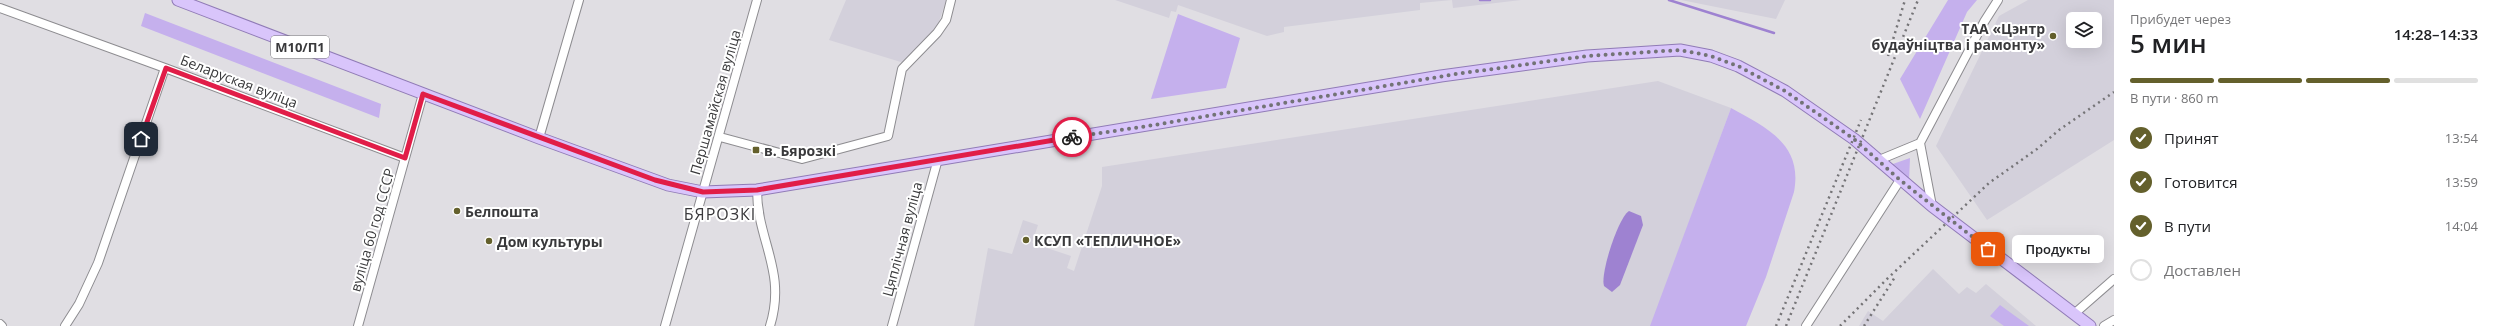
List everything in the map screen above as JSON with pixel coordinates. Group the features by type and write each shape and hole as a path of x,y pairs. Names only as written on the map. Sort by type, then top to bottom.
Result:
{"main road":[{"name":"М10/П1","path":"178,0 539,138 668,185 703,192 757,190 1441,76 1587,56 1680,50 1711,56 1760,77 1821,116 1879,160 1900,180 1932,206 2090,326"}],"street":[{"path":"539,138 579,0"},
{"name":"Першамайская вуліца","path":"665,326 720,137 757,0"},
{"path":"720,137 802,159 888,136 902,69 937,33 946,20 951,0"},
{"path":"1932,206 1920,144 1984,22 1998,0"},
{"path":"0,8 166,68"},
{"name":"Беларуская вуліца","path":"65,326 79,304 98,263 166,68 405,158"},
{"name":"вуліца 60 год СССР","path":"358,326 423,94"},
{"path":"1879,160 1920,144"},
{"name":"Цяплічная вуліца","path":"892,326 938,159"},
{"path":"1806,326 1900,180"},
{"path":"757,190 757,208 776,273 775,303 770,326"},
{"path":"2074,314 2114,279"},
{"path":"2104,326 2114,320"}],"shaded area":[{"path":"846,0 946,0 938,25 904,63 829,40"},
{"path":"1115,0 1452,0 1420,3 1420,10 1284,27 1284,32 1267,36 1178,5 1176,12 1171,11 1169,18"},
{"path":"1452,0 1521,0 1453,8"},
{"path":"1681,0 1785,0 1776,19"},
{"path":"1948,0 1977,0 1967,12 1920,119 1900,79"},
{"path":"2028,0 2114,0 2114,140 1987,220 1936,146 1999,16"},
{"path":"145,13 381,104 379,118 141,26"},
{"path":"1178,14 1240,38 1226,88 1151,99"},
{"path":"1658,81 1731,108 1651,326 974,326 988,248 1012,254 1023,220 1038,225 1032,243 1071,256 1067,268 1074,271 1102,186 1102,167"},
{"path":"1731,108 1769,131 1788,150 1793,161 1795,175 1794,192 1766,277 1746,326 1650,326"},
{"path":"1910,158 1909,181 1890,165"},
{"path":"1629,211 1641,216 1643,225 1620,285 1612,292 1604,286 1603,280 1607,259 1620,224"},
{"path":"1933,269 1959,294 1967,287 1976,293 1986,284 2036,326 1859,326 1868,311 1883,321"},
{"path":"2000,305 2029,326 2004,326 1990,316"}],"waterway":[{"path":"1480,0 1490,0"},
{"path":"1669,0 1774,33"}],"railway":[{"path":"1888,56 1905,0"},
{"path":"1786,326 1918,0"},
{"path":"1840,326 1887,279 1989,183 2037,149 2059,130 2114,92"},
{"path":"1776,326 1861,120"},
{"path":"1864,326 1895,277"}],"way so far":[{"path":"1072,137 1142,127 1427,78 1587,56 1680,50 1711,56 1738,66 1785,91 1854,139 1900,180 1988,249"}],"place":[{"name":"ТАА «Цэнтр будаўніцтва і рамонту»","path":"2053,36"},
{"name":"в. Бярозкі","path":"756,150"},
{"name":"Белпошта","path":"457,211"},
{"name":"КСУП «ТЕПЛИЧНОЕ»","path":"1026,240"},
{"name":"Дом культуры","path":"489,241"},
{"name":"Продукты","path":"1988,249"}],"district":[{"name":"БЯРОЗКІ","path":"720,214"}],"route":[{"path":"141,139 166,68 405,158 423,94 588,157 668,185 703,192 757,190 1072,137"}]}
